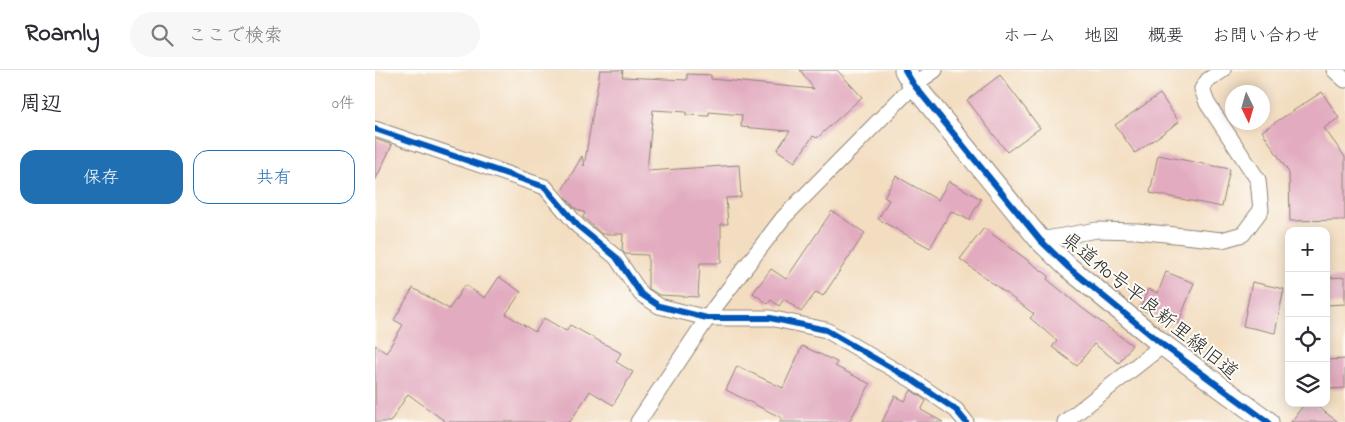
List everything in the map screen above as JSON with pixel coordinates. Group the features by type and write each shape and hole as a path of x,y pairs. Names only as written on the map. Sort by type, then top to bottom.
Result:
{"street":[{"path":"638,422 707,318 783,218 909,77 935,70"},
{"path":"1041,240 1097,230 1137,231 1222,240 1243,234 1261,210 1258,180 1207,103 1202,89 1208,80 1223,70"},
{"path":"1334,70 1345,80"},
{"name":"県道190号平良新里線旧道","path":"909,77 1041,240 1069,268 1163,345 1268,422"},
{"path":"375,129 545,187 578,226 616,257 641,294 659,306 707,318 770,318 825,330 912,380 956,410 966,422"},
{"path":"1065,422 1163,345"}],"building":[{"path":"600,70 623,70 622,77 687,80 687,74 711,75 711,79 814,89 800,70 837,70 862,97 817,138 813,136 795,162 777,150 790,131 741,127 742,115 709,112 709,116 686,115 686,112 653,110 647,171 739,165 741,197 726,198 728,224 721,224 721,263 700,263 698,297 659,295 648,288 648,255 625,254 622,250 623,234 602,234 583,217 585,213 575,208 561,192 582,156 584,166"},
{"path":"1000,75 1040,128 1007,152 967,100"},
{"path":"1322,92 1339,118 1324,128 1345,157 1345,220 1290,221 1289,173 1262,131 1270,130 1270,126"},
{"path":"1160,94 1179,122 1135,153 1115,125"},
{"path":"375,139 392,145 375,181"},
{"path":"1158,155 1230,169 1222,207 1150,193"},
{"path":"896,176 938,200 949,181 981,199 969,220 951,211 930,248 878,219 889,200 884,197"},
{"path":"832,211 865,233 823,296 816,292 801,312 784,299 779,306 771,300 768,304 753,293 771,269 786,279"},
{"path":"984,228 1049,276 1047,279 1132,345 1119,363 1094,344 1077,366 1052,347 1057,341 1030,318 1034,314 960,259"},
{"path":"1166,272 1194,283 1178,324 1140,309 1148,289 1158,293"},
{"path":"499,277 521,292 506,314 535,332 544,318 566,331 570,325 621,353 616,362 633,372 613,405 590,391 570,422 446,422 408,394 390,422 375,422 375,345 386,353 403,325 394,320 413,288 449,309 465,285 485,298"},
{"path":"1345,277 1345,304 1330,305 1330,278"},
{"path":"1252,282 1284,289 1275,333 1243,326"},
{"path":"802,346 837,362 835,366 870,384 849,422 779,422 782,418 726,390 737,366 783,388"},
{"path":"1345,359 1345,388 1330,389 1330,360"},
{"path":"911,390 926,401 921,410 943,422 882,422 895,396 905,401"},
{"path":"1302,407 1318,407 1338,422 1291,422"}],"cycle path":[{"path":"905,70 914,85 1040,240 1069,268 1163,345 1268,422"},
{"path":"375,129 545,187 578,226 616,257 641,294 659,306 707,318 770,318 826,330 912,380 956,410 966,422"}]}
